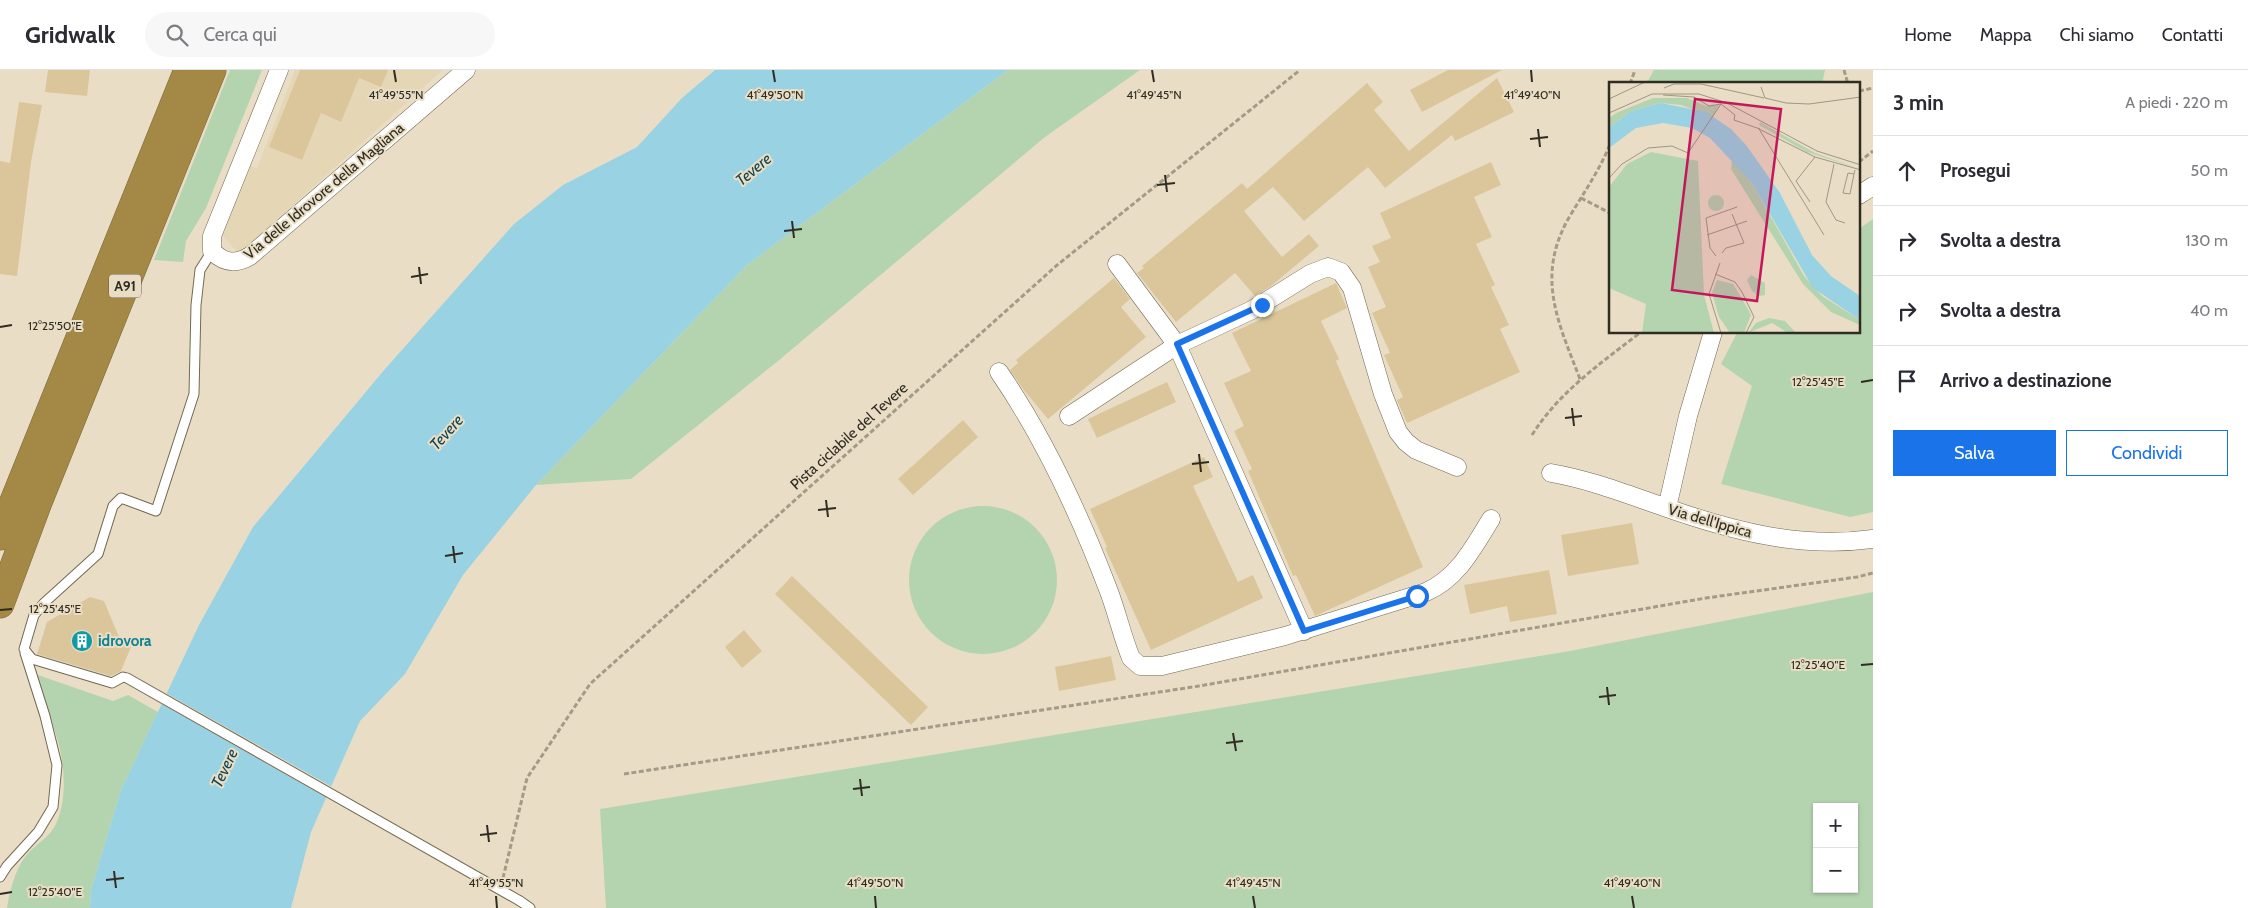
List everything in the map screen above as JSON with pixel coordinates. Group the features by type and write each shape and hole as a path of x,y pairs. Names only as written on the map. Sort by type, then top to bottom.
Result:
{"highway":[{"name":"A91","path":"0,536 188,70"},
{"name":"A91","path":"0,604 38,502 212,70"}],"street":[{"path":"212,252 212,236 278,70"},
{"name":"Via delle Idrovore della Magliana","path":"212,252 223,260 237,263 250,256 466,70"},
{"path":"1860,194 1873,186"},
{"path":"1117,264 1177,344 1304,631"},
{"path":"1069,416 1177,344 1262,305 1316,271 1328,267 1338,270 1348,281 1355,296 1383,394 1398,432 1416,450 1457,467"},
{"path":"1667,508 1688,416 1712,334"},
{"path":"999,372 1027,413 1053,461 1101,570 1129,651 1135,663 1146,667 1162,666 1304,631 1435,588 1460,566 1491,519"},
{"name":"Via dell'Ippica","path":"1551,473 1599,483 1667,508 1748,532 1784,540 1837,542 1873,539"}],"lane":[{"path":"0,877 7,866 38,832 53,807 57,765 45,716 24,650 34,615 44,603 98,554 113,506 121,498 156,511 194,394 196,305 200,270 212,252"},
{"path":"24,650 32,659 112,683 123,677 127,678 530,908"}],"path":[{"name":"Pista ciclabile del Tevere","path":"502,883 527,778 590,684 1056,266 1300,70"},
{"path":"1631,82 1635,70"},
{"path":"1860,91 1873,88"},
{"path":"1580,379 1563,337 1554,306 1551,279 1552,263 1558,241 1581,198 1598,172 1609,146"},
{"path":"1860,161 1873,151"},
{"path":"1581,198 1609,212"},
{"path":"1532,435 1554,405 1580,379 1638,334"},
{"path":"624,774 1199,686 1706,598 1857,577 1873,573"}],"shaded area":[{"path":"295,70 443,70 239,254 223,236 247,165 257,168"}],"green space":[{"path":"230,70 262,70 206,208 186,241 183,262 154,260"},
{"path":"1008,70 1140,70 1045,137 778,361 631,479 536,485 747,265"},
{"path":"1654,70 1825,70 1822,82 1647,82"},
{"path":"1873,219 1873,512 1850,517 1721,484 1752,386 1721,364 1736,334 1860,334 1860,228"},
{"path":"983,506 1011,512 1035,528 1051,552 1057,580 1051,608 1035,632 1011,648 983,654 955,648 931,632 915,608 909,580 915,552 931,528 955,512"},
{"path":"1873,592 1873,908 606,908 600,809 1570,651"},
{"path":"38,675 113,701 128,695 158,712 121,790 91,890 90,908 7,908 15,875 21,862 53,829 63,800 64,775 60,749 42,695"}],"water":[{"name":"Tevere","path":"715,70 1008,70 747,265 536,485 463,575 405,674 360,721 311,832 291,908 90,908 91,890 121,790 199,625 253,527 385,369 514,224 563,185 637,147 682,98"}],"pier":[{"path":"164,692 334,788 329,799 160,703"}],"building":[{"path":"48,70 90,70 87,96 45,92"},
{"path":"300,70 388,70 381,87 359,78 341,122 321,113 302,160 269,147"},
{"path":"1448,70 1502,70 1422,112 1410,90"},
{"path":"1497,78 1514,112 1455,141 1452,135 1385,188 1368,167 1304,221 1273,187 1244,211 1282,257 1309,234 1319,246 1271,286 1255,296 1235,273 1176,322 1137,273 1144,268 1142,266 1242,183 1247,189 1367,83 1383,102 1374,110 1409,151"},
{"path":"19,102 42,105 31,162 17,276 0,274 0,161 10,163"},
{"path":"1491,162 1501,185 1474,197 1492,237 1476,244 1495,285 1491,287 1509,325 1500,329 1520,372 1407,423 1397,400 1403,397 1384,355 1390,353 1372,313 1386,307 1368,267 1380,262 1372,246 1391,238 1380,213"},
{"path":"1114,278 1130,299 1121,307 1146,337 1048,419 1010,370 1018,363 1016,360"},
{"path":"1336,283 1347,308 1321,321 1339,359 1336,361 1423,567 1315,616 1296,575 1293,576 1248,471 1252,469 1234,431 1244,426 1224,383 1251,371 1232,333"},
{"path":"1167,382 1176,402 1097,438 1088,419"},
{"path":"963,420 978,437 913,495 898,479"},
{"path":"1204,457 1213,477 1193,486 1238,582 1253,575 1263,598 1151,650 1105,548 1107,547 1090,509"},
{"path":"1632,523 1639,564 1568,576 1561,535"},
{"path":"1549,570 1557,614 1510,622 1507,606 1470,614 1464,585"},
{"path":"792,576 928,707 911,725 775,594"},
{"name":"idrovora","path":"90,597 104,601 119,637 124,639 122,643 131,647 121,671 111,676 37,654 47,622"},
{"path":"744,630 762,651 742,668 725,647"},
{"path":"1111,656 1116,680 1059,691 1055,667"}],"place":[{"name":"idrovora","path":"82,641"}],"route":[{"path":"1262,305 1177,344 1304,631 1417,596"}]}
